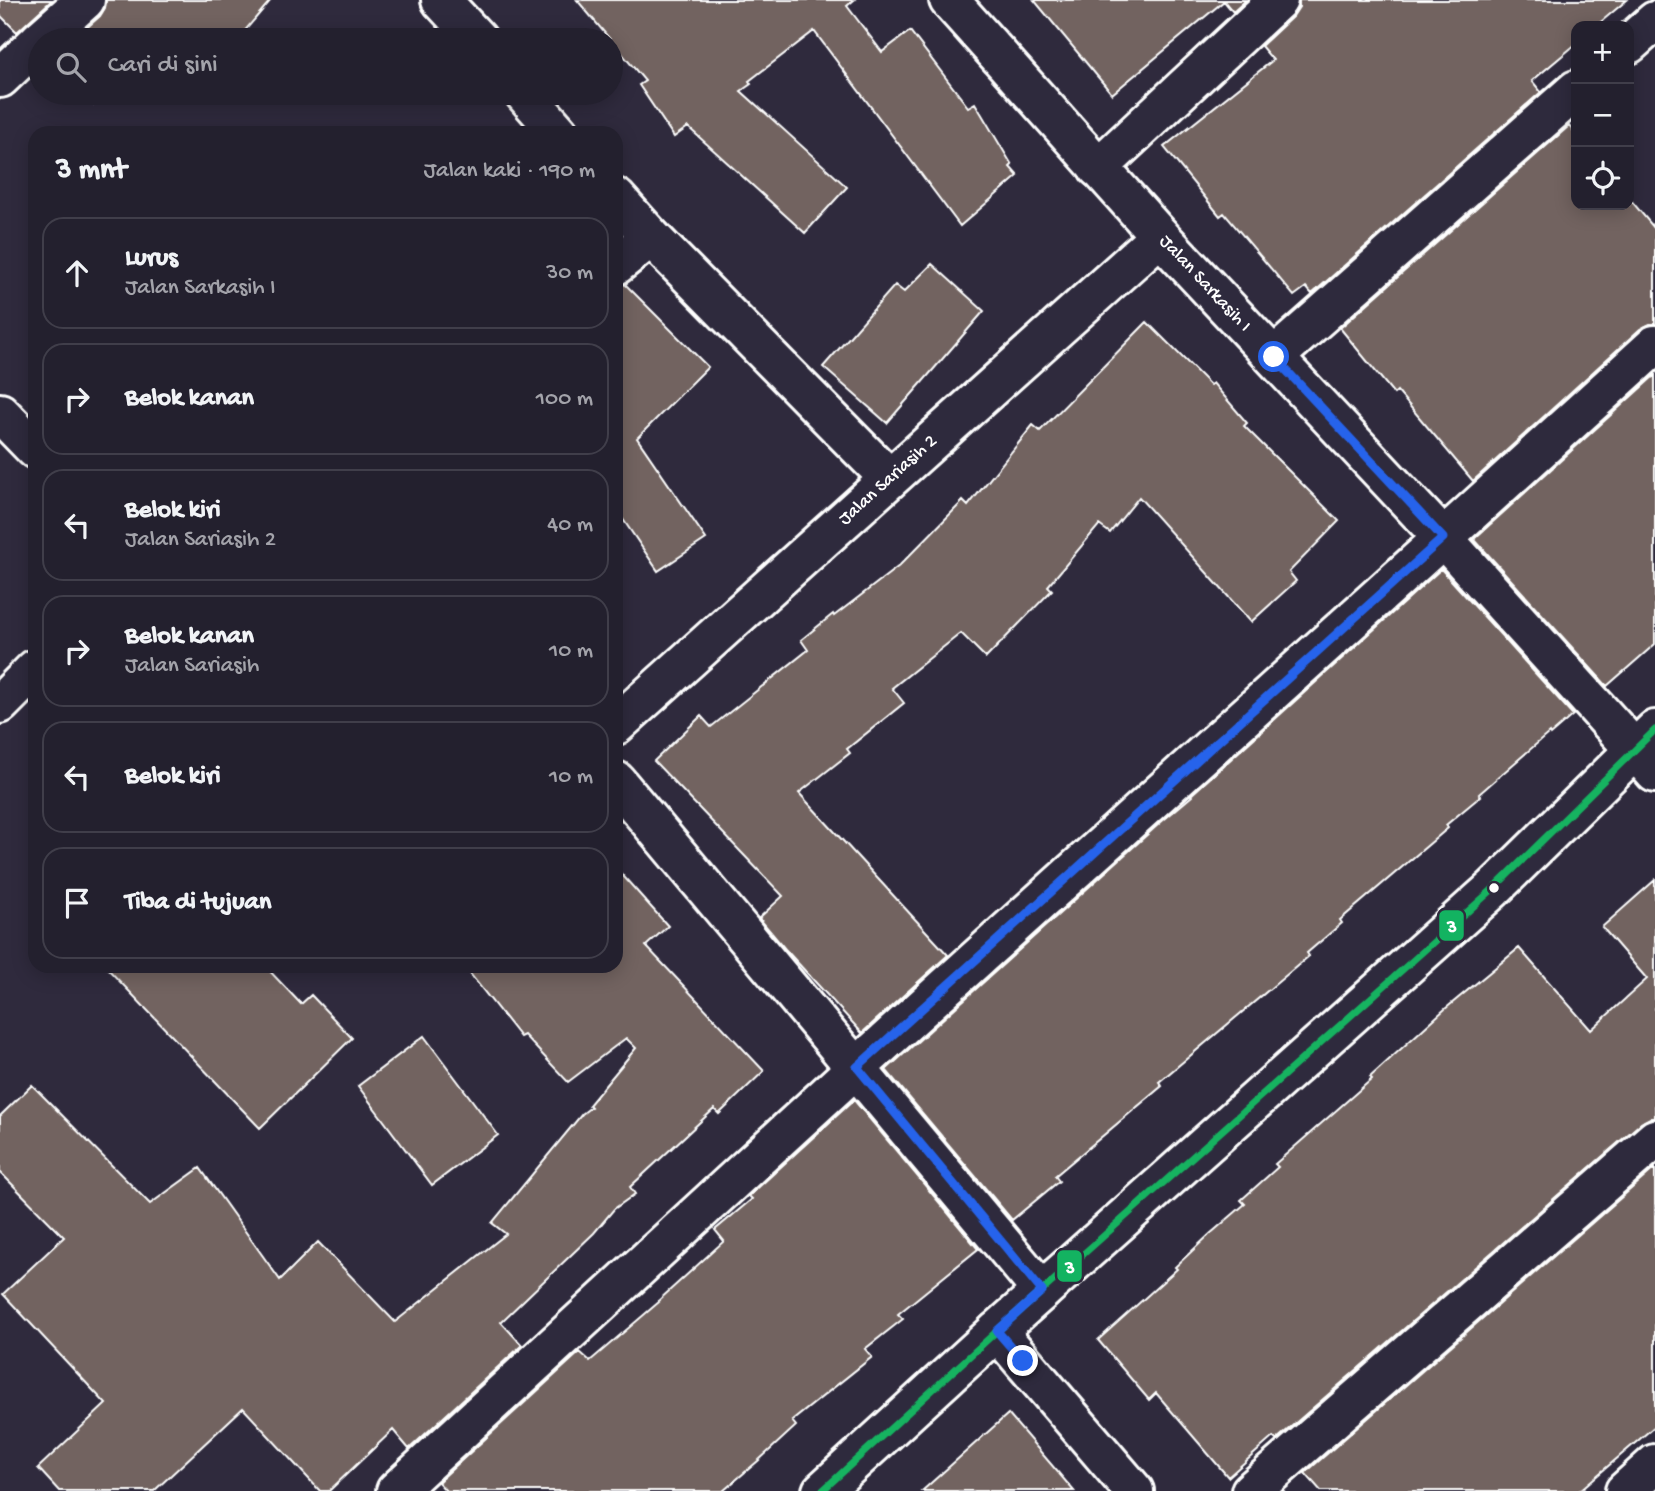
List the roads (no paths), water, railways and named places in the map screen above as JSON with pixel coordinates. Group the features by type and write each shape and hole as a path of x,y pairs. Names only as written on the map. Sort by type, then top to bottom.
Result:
{"street":[{"path":"54,28 85,0"},
{"path":"441,0 467,28"},
{"name":"Jalan Sarkasih I","path":"949,0 1160,236 1443,538 1648,751"},
{"path":"1098,168 1278,0"},
{"path":"1634,40 1655,21"},
{"path":"0,78 28,51"},
{"path":"1274,357 1571,94"},
{"path":"534,105 553,126"},
{"path":"623,206 889,478"},
{"name":"Jalan Sariasih 2","path":"623,719 1160,236"},
{"path":"623,259 651,237"},
{"path":"396,1491 857,1067 1655,345"},
{"path":"0,413 28,442"},
{"path":"0,704 28,676"},
{"path":"822,1491 997,1331 1648,751"},
{"path":"623,789 1042,1291"},
{"path":"1251,1491 1655,1139"},
{"path":"997,1331 1134,1491"},
{"path":"1625,1491 1655,1464"}]}
